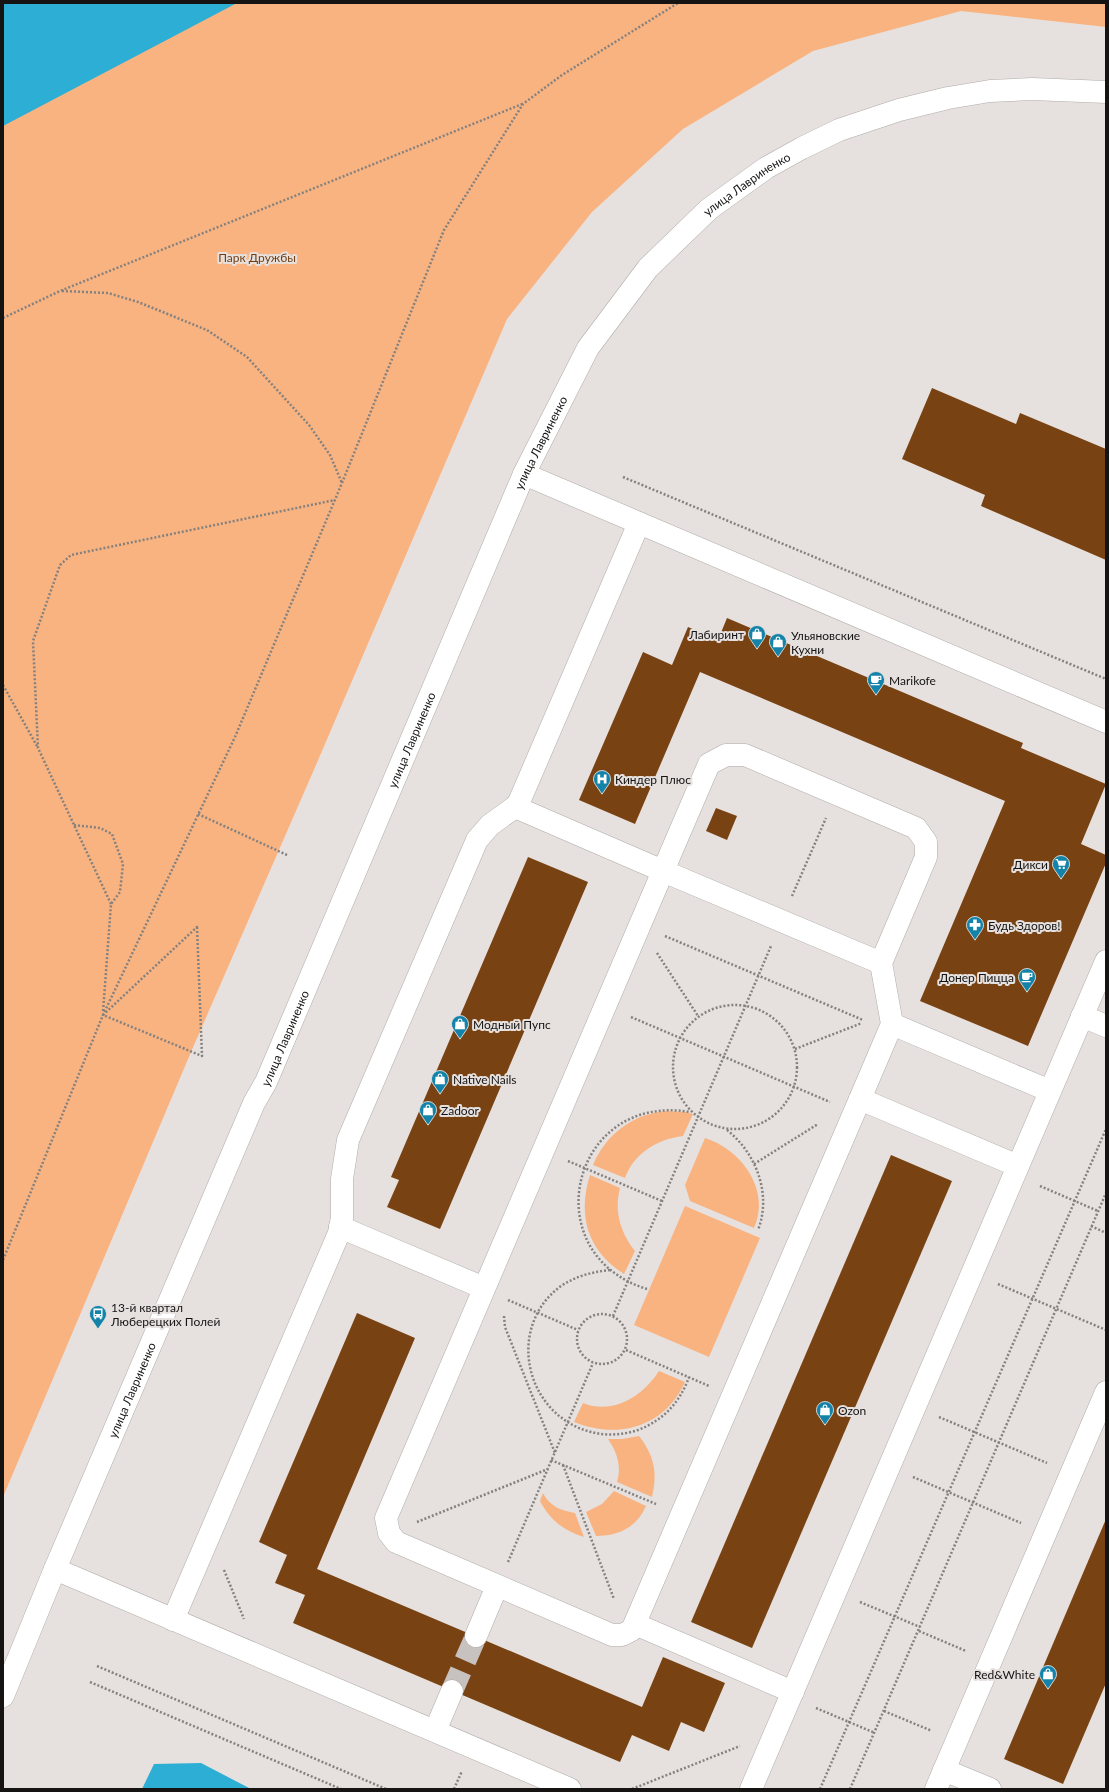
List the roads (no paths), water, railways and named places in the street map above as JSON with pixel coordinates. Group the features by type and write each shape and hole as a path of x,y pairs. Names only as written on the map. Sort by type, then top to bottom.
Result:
{"street":[{"name":"улица Лавриненко","path":"3,1696 55,1570 254,1103 281,1045 524,474 588,348 648,268 709,209 766,168 802,148 839,130 899,110 948,98 990,91 1032,89 1106,92"},
{"path":"524,474 1106,722"},
{"path":"173,1620 340,1227 342,1218 342,1179 348,1140 477,840 490,825 515,807 523,794 639,523"},
{"path":"726,755 745,755 836,793 916,828 926,842 926,857 881,964 892,1024 682,1516 631,1629 622,1635 612,1635 401,1545 396,1542 389,1533 386,1518 663,871 709,764 726,755"},
{"path":"515,807 881,964"},
{"path":"751,1789 1106,961"},
{"path":"1082,1016 1106,1026"},
{"path":"892,1024 1050,1091"},
{"path":"858,1106 1016,1170"},
{"path":"340,1227 484,1289"},
{"path":"990,1789 940,1779 1106,1392"},
{"path":"55,1570 570,1789"},
{"path":"476,1636 497,1586"},
{"path":"631,1629 791,1694"},
{"path":"434,1732 452,1691"}],"water":[{"path":"3,3 237,3 3,126"},
{"path":"201,1763 251,1789 142,1789 154,1764"}],"tunnel":[{"path":"452,1691 476,1636"}],"place":[{"name":"Лабиринт","path":"757,649"},
{"name":"Ульяновские Кухни","path":"778,657"},
{"name":"Marikofe","path":"876,695"},
{"name":"Киндер Плюс","path":"602,794"},
{"name":"Дикси","path":"1061,879"},
{"name":"Будь Здоров!","path":"975,940"},
{"name":"Донер Пицца","path":"1027,992"},
{"name":"Модный Пупс","path":"460,1039"},
{"name":"Native Nails","path":"440,1094"},
{"name":"Zadoor","path":"428,1125"},
{"name":"13-й квартал Люберецких Полей","path":"98,1329"},
{"name":"Ozon","path":"825,1425"},
{"name":"Red&White","path":"1048,1689"}],"park label":[{"name":"Парк Дружбы","path":"257,257"}]}
